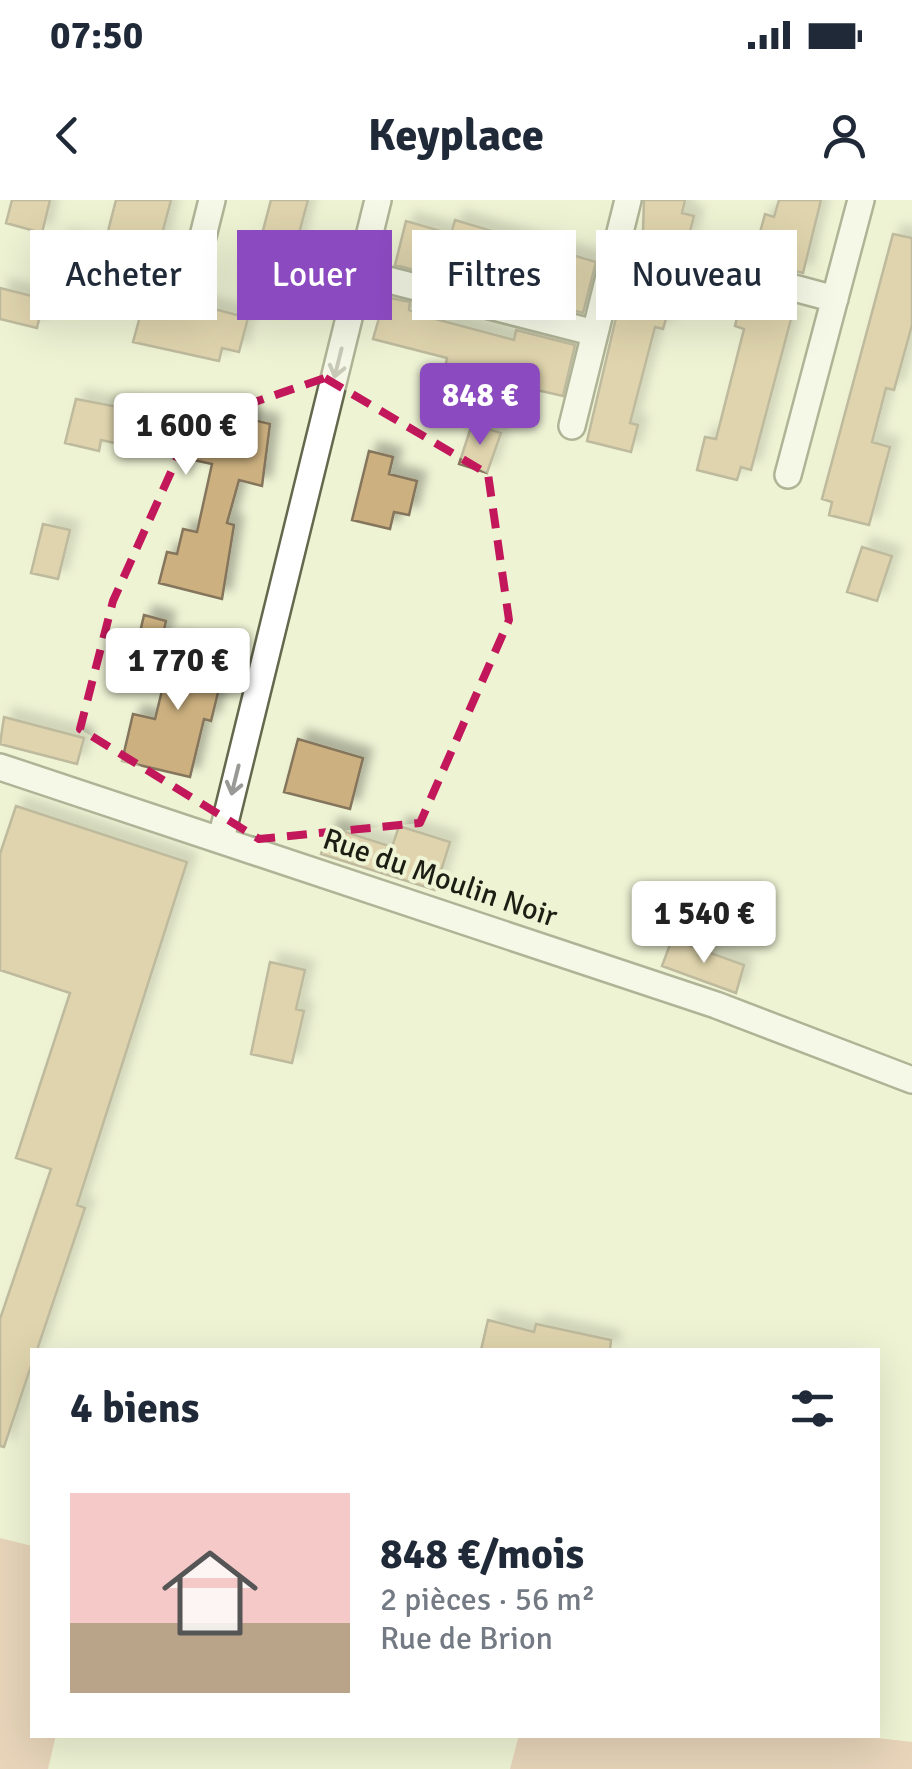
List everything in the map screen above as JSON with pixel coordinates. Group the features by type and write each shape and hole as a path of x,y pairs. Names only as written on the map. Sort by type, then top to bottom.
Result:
{"street":[{"path":"204,230 212,200"},
{"path":"371,230 378,200"},
{"path":"621,230 628,200"},
{"path":"788,474 861,200"},
{"path":"392,281 596,333"},
{"path":"797,289 835,299"},
{"path":"220,839 348,320"},
{"path":"572,426 599,320"},
{"name":"Rue du Moulin Noir","path":"0,767 716,1006 912,1080"}],"highlighted area":[{"path":"325,378 488,474 509,620 420,823 259,839 80,729 113,601 193,423"}],"shaded area":[{"path":"0,1538 30,1546 30,1738 55,1738 48,1769 0,1769"},
{"path":"518,1738 878,1738 912,1742 912,1769 510,1769"}],"building":[{"path":"12,200 50,200 43,230 6,223"},
{"path":"116,200 171,200 163,230 108,230"},
{"path":"271,200 308,200 300,230 263,230"},
{"path":"644,200 685,200 682,213 694,216 690,230 643,230"},
{"path":"779,200 821,200 803,273 797,271 797,230 761,230 765,214 774,217"},
{"path":"455,220 489,230 452,230"},
{"path":"406,221 437,230 412,230 412,269 395,265"},
{"path":"893,234 912,238 912,325 894,390 886,388 872,442 890,447 869,525 829,515 832,502 822,499"},
{"path":"576,256 596,262 583,313 576,311"},
{"path":"0,288 30,296 30,320 39,320 37,328 0,319"},
{"path":"392,298 410,302 412,320 439,320 514,340 516,330 575,345 563,396 445,369 447,358 373,339 378,320 392,320"},
{"path":"217,310 237,315 237,320 247,320 239,352 222,348 219,361 133,342 139,320 217,320"},
{"path":"615,320 666,320 663,329 655,327 630,423 638,425 631,452 587,441"},
{"path":"736,320 791,320 751,470 741,467 737,480 697,470 705,437 716,439 744,329 735,326"},
{"path":"76,399 234,429 237,416 270,424 262,486 239,480 227,523 234,525 222,599 159,583 167,552 177,554 183,529 197,532 212,464 101,440 99,451 65,443"},
{"path":"472,424 501,433 487,473 459,464"},
{"path":"369,451 393,457 389,474 417,481 409,515 394,512 390,529 352,520"},
{"path":"43,524 70,530 58,579 31,573"},
{"path":"862,547 892,556 877,601 847,592"},
{"path":"144,615 166,621 160,647 138,641"},
{"path":"174,642 227,656 211,721 204,719 190,777 122,761 133,714 155,719"},
{"path":"4,717 84,738 77,764 0,744"},
{"path":"298,739 363,758 350,809 284,792"},
{"path":"16,806 187,862 77,1205 85,1208 38,1348 30,1348 30,1369 4,1447 0,1446 0,1319 51,1169 16,1158 70,993 0,970 0,854"},
{"path":"399,826 450,842 435,890 321,854 330,827 392,847"},
{"path":"672,939 744,965 736,993 662,966"},
{"path":"270,962 305,970 296,1009 304,1011 292,1063 251,1054"},
{"path":"488,1320 534,1332 536,1324 611,1340 610,1348 481,1348"}]}
